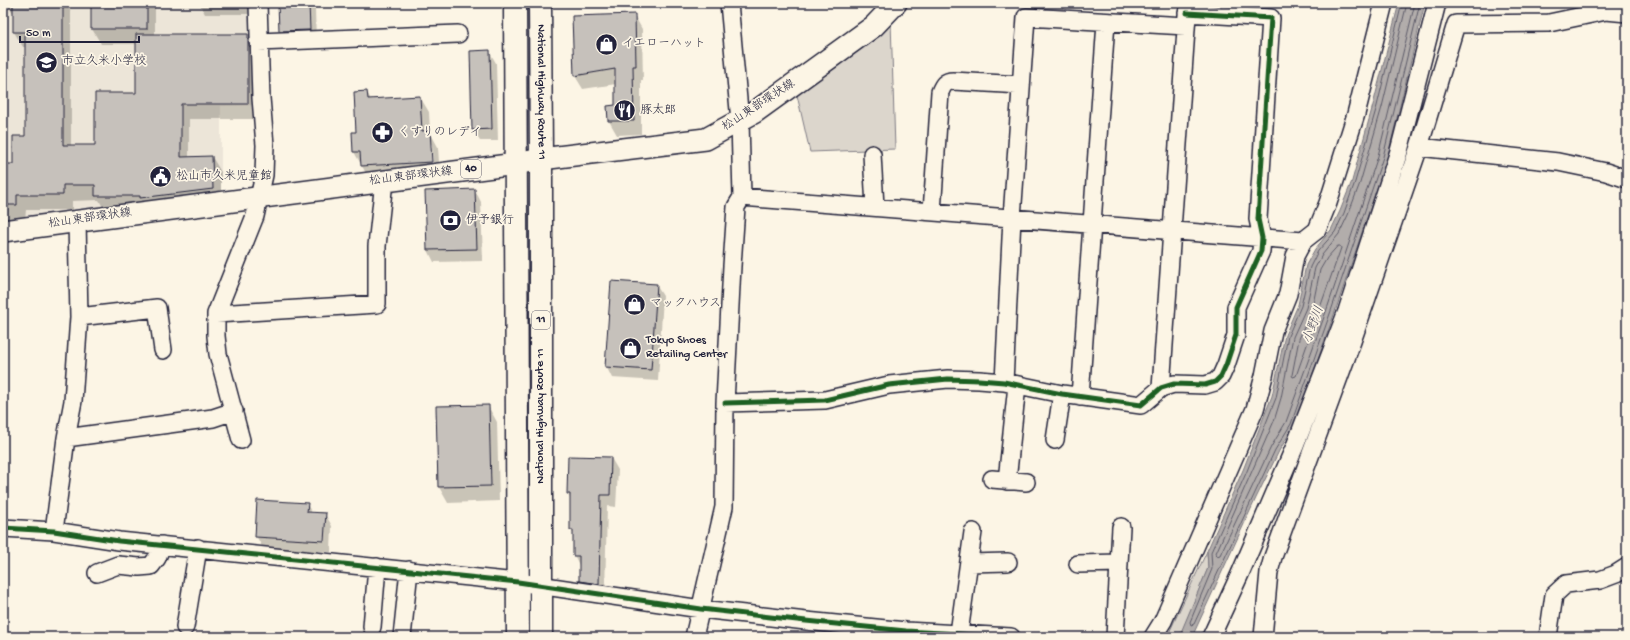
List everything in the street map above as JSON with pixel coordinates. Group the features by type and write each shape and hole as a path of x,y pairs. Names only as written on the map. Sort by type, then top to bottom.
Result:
{"highway":[{"name":"National Highway Route 11","path":"514,3 518,637"},
{"name":"National Highway Route 11","path":"540,3 541,637"}],"main road":[{"name":"松山東部環状線","path":"3,231 516,164 541,159 706,139 755,112 874,26 896,3"}],"street":[{"path":"242,440 218,354 216,314 255,216 264,175 265,145 258,42 258,3"},
{"path":"694,637 724,507 725,403 736,207 742,197 740,121 729,3"},
{"path":"1153,637 1163,621 1255,409 1264,376 1273,331 1288,294 1295,256 1303,241 1317,230 1328,203 1356,114 1384,3"},
{"path":"1211,637 1295,446 1347,311 1398,151 1437,3"},
{"path":"1262,637 1272,557 1349,350 1419,147 1456,24 1548,23 1607,7 1627,13"},
{"path":"1161,388 1187,14"},
{"path":"725,403 825,400 889,385 948,379 1010,384 1080,397 1141,405 1161,388 1174,384 1205,385 1215,382 1221,376 1226,365 1236,335 1236,308 1261,251 1262,238 1258,218 1271,18 1187,14 1106,22 1026,17 1012,218 1010,384 1000,480 1026,482"},
{"path":"1080,397 1106,22"},
{"path":"258,42 458,34"},
{"path":"932,212 940,92 943,84 948,81 953,81 1021,86"},
{"path":"1419,147 1558,162 1606,172 1627,179"},
{"path":"872,154 875,207"},
{"path":"216,314 377,304 376,246 384,181"},
{"path":"742,197 1303,241"},
{"path":"54,531 66,438 73,401 79,317 77,221"},
{"path":"79,317 157,308 162,350"},
{"path":"1056,440 1062,394"},
{"path":"66,438 213,418 234,411"},
{"path":"1115,637 1121,527"},
{"path":"3,528 54,531 162,545 518,582 701,608 820,630 906,631 1011,637"},
{"path":"959,633 973,532"},
{"path":"97,573 118,565 139,567 151,566 157,558 162,545"},
{"path":"185,627 198,548"},
{"path":"969,563 1008,562"},
{"path":"1078,564 1119,563"},
{"path":"372,627 377,567"},
{"path":"1548,637 1554,594 1566,584 1600,580 1616,574 1627,567"},
{"path":"402,637 409,570"}],"shaded area":[{"path":"3,3 253,3 256,105 221,106 221,194 3,222"},
{"path":"891,21 895,149 810,152 797,95 867,45"},
{"path":"1207,551 1208,568 1181,634 1179,637 1167,637"}],"water":[{"name":"小野川","path":"1399,3 1425,3 1387,159 1336,309 1294,426 1279,451 1256,498 1192,637 1179,637 1208,568 1207,551 1243,470 1272,396 1285,335 1298,305 1306,265 1315,249 1331,230 1352,181"}],"building":[{"path":"13,3 63,3 63,145 95,145 95,93 136,93 136,34 248,34 248,104 181,104 181,157 212,156 213,189 140,198 140,196 95,196 95,185 63,185 63,195 17,195 17,205 3,205 3,164 13,164 13,136 25,136 25,32 13,32"},
{"path":"91,3 147,3 147,29 91,29"},
{"path":"278,3 309,3 310,30 279,31"},
{"path":"635,14 636,66 633,66 634,121 608,121 607,106 615,105 615,69 574,76 572,16"},
{"path":"490,50 492,129 472,130 470,51"},
{"path":"367,91 368,99 420,96 422,131 430,130 432,162 361,166 360,152 353,152 352,132 356,132 354,92"},
{"path":"475,189 477,249 427,250 425,191"},
{"path":"611,281 657,284 651,370 605,367"},
{"path":"489,405 491,486 438,487 436,406"},
{"path":"568,456 611,457 610,495 601,495 599,584 579,581 579,556 573,556 573,530 570,530 570,494 567,494"},
{"path":"257,500 308,503 307,512 326,513 324,541 255,537"}],"cycle path":[{"path":"725,403 825,400 889,385 948,379 1004,382 1062,394 1141,405 1161,388 1174,384 1205,385 1215,382 1221,376 1226,365 1236,335 1236,307 1261,251 1262,238 1258,219 1271,18 1187,13"},
{"path":"3,528 54,531 119,541 518,582 701,609 806,621 906,631 1011,637"}],"place":[{"name":"イエローハット","path":"606,44"},
{"name":"市立久米小学校","path":"47,62"},
{"name":"豚太郎","path":"625,111"},
{"name":"くすりのレデイ","path":"383,133"},
{"name":"松山市久米児童館","path":"161,177"},
{"name":"伊予銀行","path":"450,221"},
{"name":"マックハウス","path":"634,304"},
{"name":"Tokyo Shoes Retailing Center","path":"630,348"}]}
